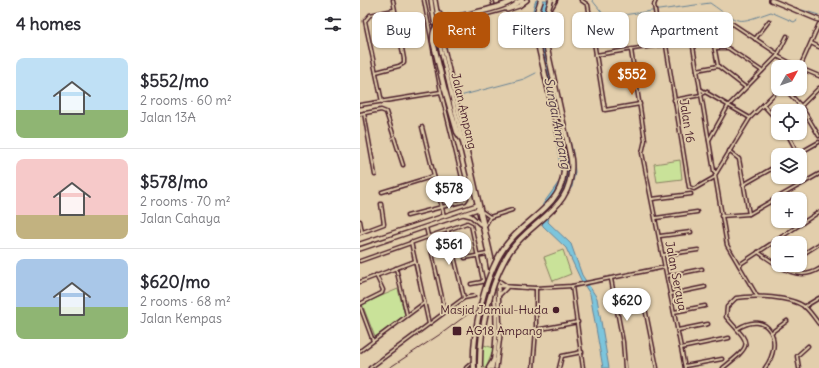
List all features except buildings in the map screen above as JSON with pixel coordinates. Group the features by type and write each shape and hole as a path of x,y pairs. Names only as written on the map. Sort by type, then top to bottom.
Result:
{"highway":[{"path":"462,135 457,132 433,41 433,33 436,27 447,21 495,9 513,0"},
{"path":"486,12 509,7 522,0"},
{"path":"474,368 473,354 479,322 487,287 496,263 514,236 549,206 557,196 563,181 565,163 535,31 536,15 541,0"},
{"path":"547,12 551,0"},
{"path":"548,12 555,0"},
{"path":"480,368 479,347 484,322 501,266 511,250 521,239 555,209 563,199 572,173 571,159 546,48"},
{"path":"491,368 494,360"}],"main road":[{"name":"Jalan Ampang","path":"431,0 434,21 483,226 493,292 497,339 494,360"},
{"name":"Jalan Ampang","path":"436,0 438,12"},
{"path":"493,10 509,0"},
{"path":"480,12 519,6 527,0"},
{"path":"771,0 819,20"},
{"name":"Jalan Ampang","path":"445,48 475,198 483,212 483,226 498,286 500,339 496,368"},
{"path":"469,208 475,198"},
{"path":"360,244 479,206"},
{"path":"360,249 461,214 479,206"},
{"path":"461,214 471,216 483,226"},
{"path":"489,266 493,273 495,284 498,286 493,292"},
{"path":"497,280 506,287 499,295"}],"street":[{"path":"376,72 400,66 404,63 393,0"},
{"path":"406,216 465,201 467,198 441,92 424,0"},
{"path":"492,0 493,10"},
{"path":"581,0 588,5 605,110 640,104"},
{"path":"655,12 654,5 656,0"},
{"path":"780,4 782,0"},
{"path":"382,102 366,18 370,15 394,10"},
{"path":"756,39 769,21"},
{"path":"733,24 786,60"},
{"path":"802,60 819,24"},
{"path":"709,140 728,106 777,55 787,36"},
{"path":"811,43 819,47"},
{"path":"596,55 643,48"},
{"name":"Jalan 16","path":"666,48 689,187 694,189 715,177"},
{"path":"693,48 714,170 716,173"},
{"path":"715,48 718,66 745,87"},
{"path":"728,48 762,71"},
{"name":"Jalan Seraya","path":"631,50 646,140 642,153 660,236 685,367"},
{"path":"697,70 718,66"},
{"path":"807,71 819,76"},
{"path":"803,104 819,88"},
{"path":"700,89 750,118"},
{"path":"360,105 441,92"},
{"path":"674,100 701,95 707,92"},
{"path":"757,296 727,245 715,177 729,151 750,118 772,96"},
{"path":"792,96 799,104"},
{"path":"763,105 771,114"},
{"path":"360,114 381,110 386,112 403,165"},
{"path":"364,114 375,175"},
{"path":"807,116 819,136"},
{"path":"422,127 444,216"},
{"path":"807,149 819,142"},
{"path":"729,151 738,159 749,214"},
{"path":"743,185 771,169"},
{"path":"721,216 749,214 819,174"},
{"path":"382,192 434,176"},
{"path":"652,200 691,194"},
{"path":"360,220 361,233 384,224 381,204"},
{"path":"483,226 490,217 512,210"},
{"path":"483,212 490,217"},
{"path":"656,218 697,212"},
{"path":"739,265 819,212"},
{"path":"360,261 467,223 471,225 483,281 471,284"},
{"path":"425,226 446,311"},
{"path":"448,230 464,298"},
{"path":"660,236 691,232"},
{"path":"411,242 428,324"},
{"path":"807,252 819,244"},
{"path":"663,255 698,250"},
{"path":"758,252 771,261"},
{"path":"465,258 487,254"},
{"path":"360,282 415,261"},
{"path":"498,286 536,288 574,286 665,267"},
{"path":"396,268 407,316"},
{"path":"667,276 702,269"},
{"path":"789,272 798,274 810,273 819,269"},
{"path":"373,341 360,305 382,293 383,290 376,276"},
{"path":"611,278 625,356 625,368"},
{"path":"574,286 583,368"},
{"path":"670,294 705,287"},
{"path":"533,368 536,330 536,288"},
{"path":"370,368 464,298 474,296"},
{"path":"723,368 744,352 747,346 746,340 726,317 727,306 736,298 757,296 778,298 804,307 819,324"},
{"path":"804,307 819,298"},
{"path":"360,350 424,303"},
{"path":"616,305 644,303 658,368"},
{"path":"674,312 705,306"},
{"path":"772,332 788,321"},
{"path":"536,330 578,322"},
{"path":"737,329 743,325 754,323 760,324 772,332 775,342 774,350 765,368"},
{"path":"677,330 708,324"},
{"path":"466,368 472,362 478,331"},
{"path":"681,349 729,338"},
{"path":"800,368 797,356 808,346"},
{"path":"559,368 562,356 582,352"},
{"path":"685,367 722,359"}],"green space":[{"path":"680,160 682,179 657,182 654,164"},
{"path":"563,250 571,274 553,281 544,257"},
{"path":"398,289 405,315 375,337 362,304"},
{"path":"477,343 494,348 486,368 469,368 476,362"}],"water":[{"name":"Sungai Ampang","path":"536,0 550,0 547,12 533,12"},
{"name":"Sungai Ampang","path":"538,48 547,48 573,153 575,172 572,187 549,217 548,222 571,244 582,275 597,298 609,368 603,368 590,294 581,280 566,248 543,226 540,216 543,204 561,179 553,112"}],"waterway":[{"path":"592,0 604,15 608,17 710,3 734,19 739,20 751,19 771,12 794,22 797,20"},
{"path":"802,10 819,15"},
{"path":"460,96 524,79 536,73"}],"tram line":[{"path":"389,368 445,331 472,311"}],"place":[{"name":"Masjid Jamiul-Huda","path":"556,310"},
{"name":"AG18 Ampang","path":"457,331"}]}
